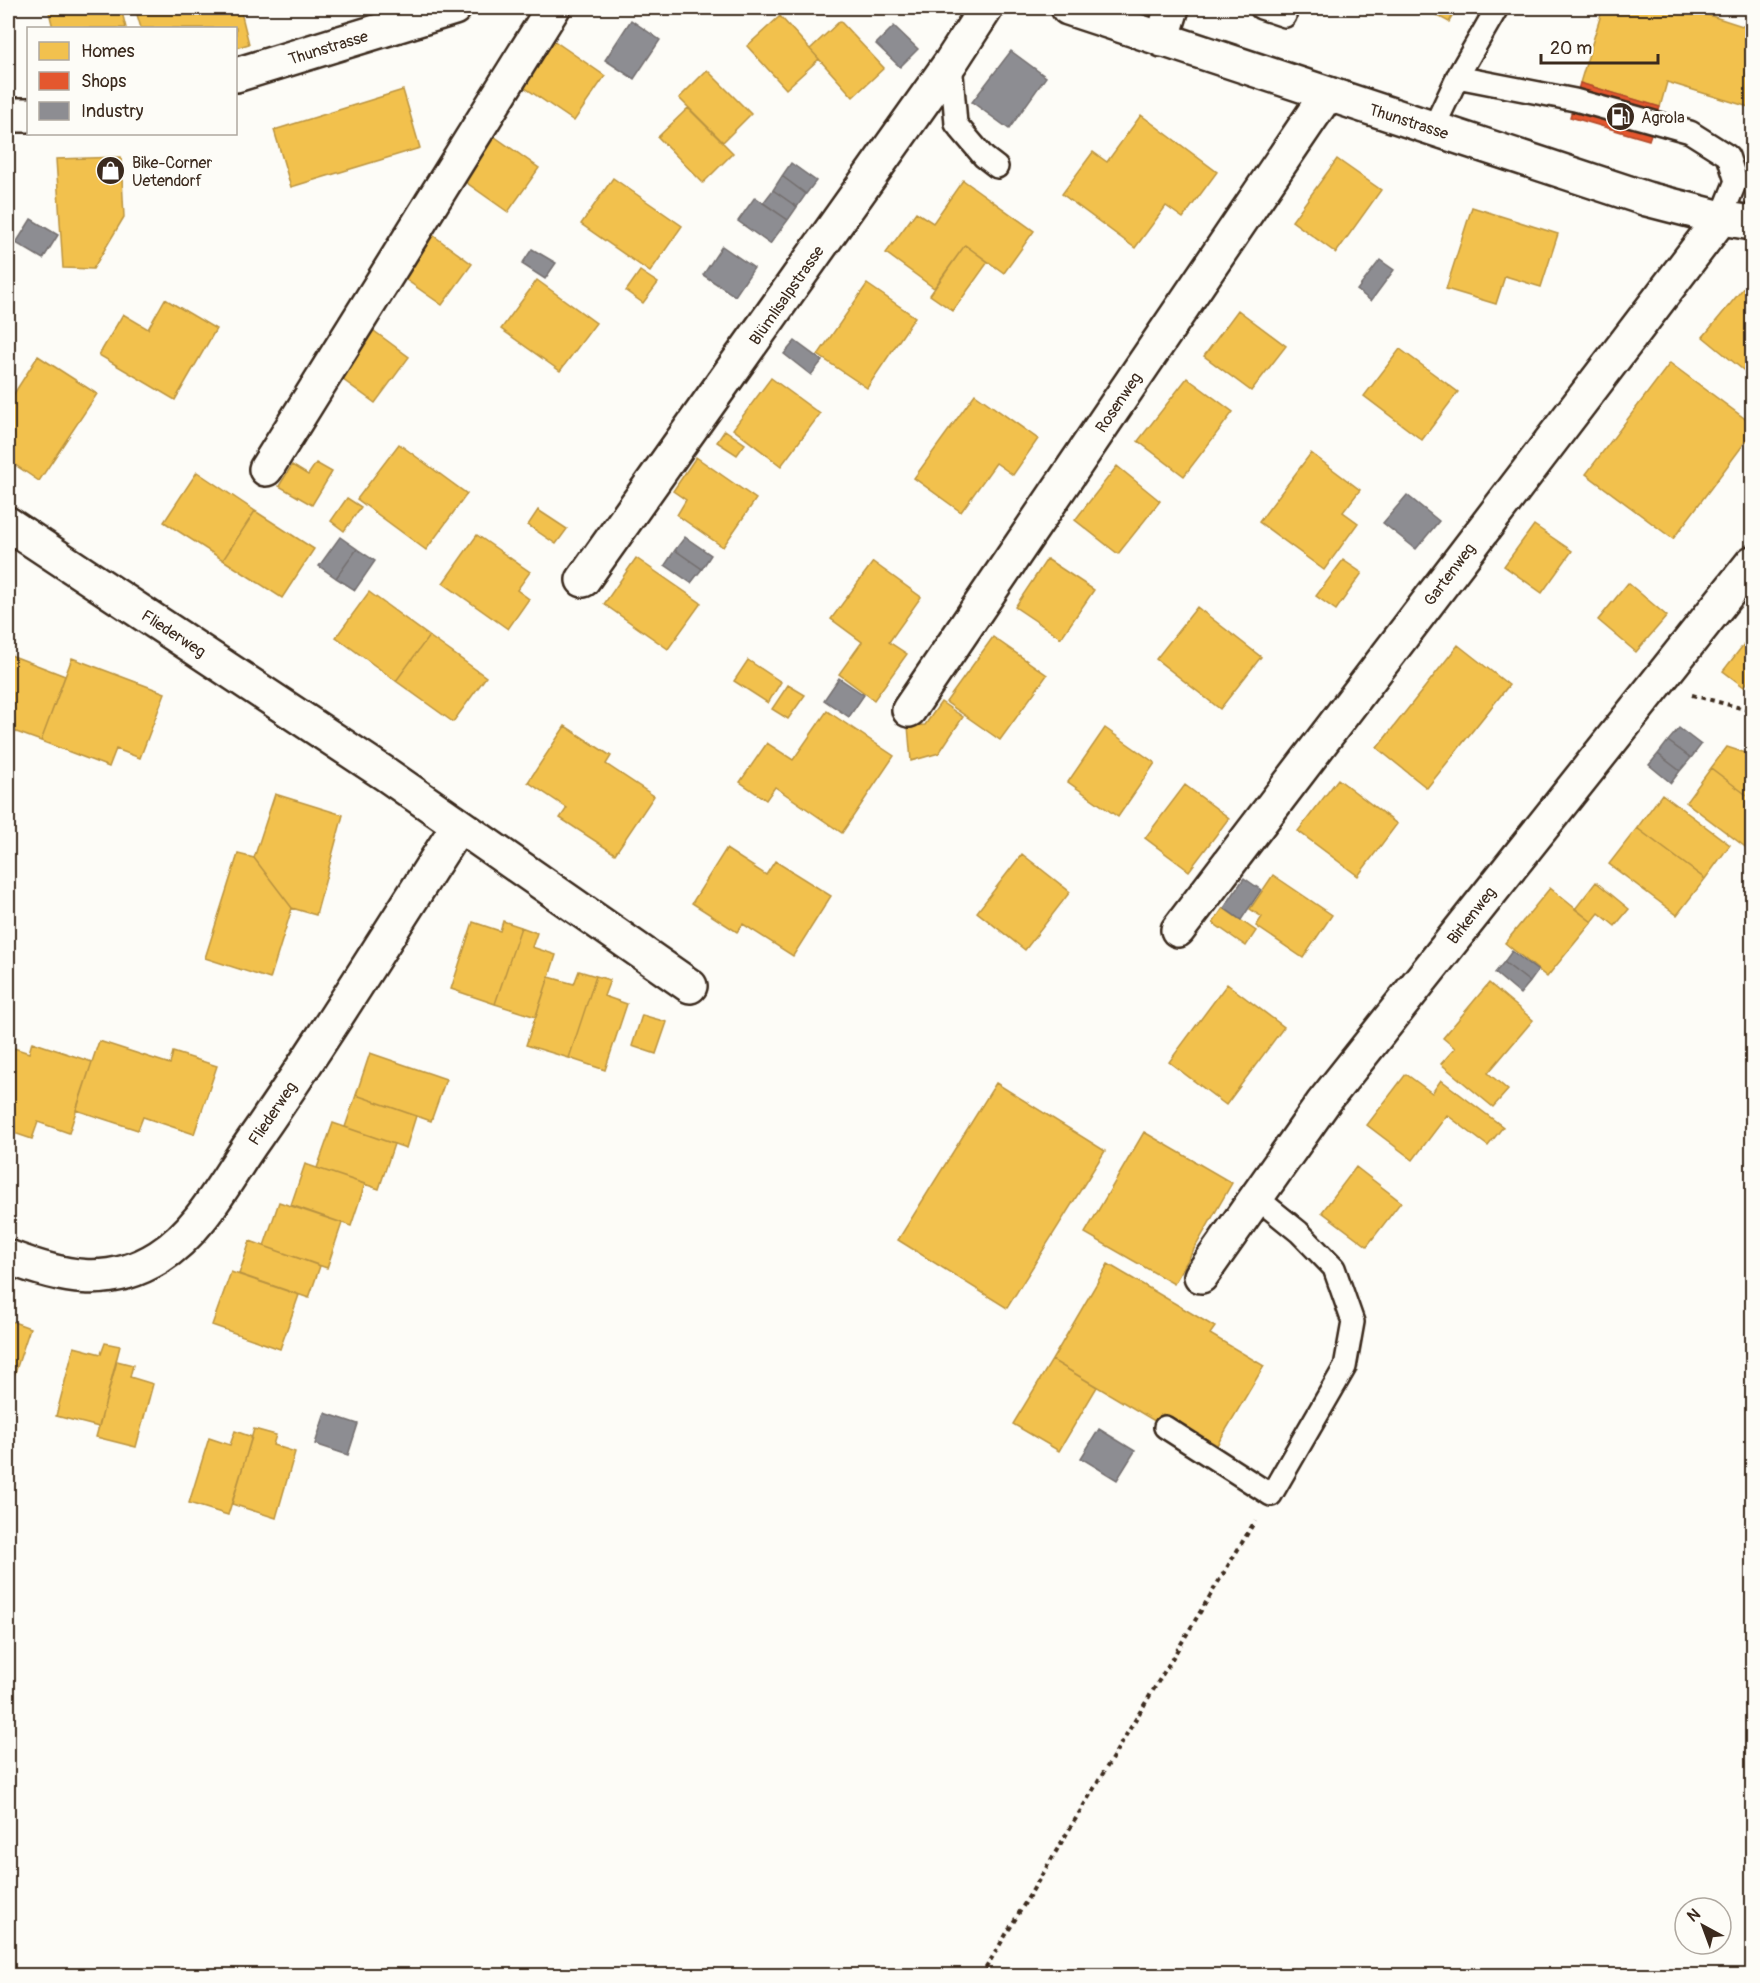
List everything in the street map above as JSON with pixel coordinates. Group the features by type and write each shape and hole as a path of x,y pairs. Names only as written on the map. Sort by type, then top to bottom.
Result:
{"street":[{"name":"Thunstrasse","path":"237,75 454,8"},
{"path":"266,469 553,8"},
{"name":"Blümlisalpstrasse","path":"583,580 951,62 986,8"},
{"name":"Thunstrasse","path":"1068,8 1647,199 1737,220"},
{"path":"1162,40 1172,8"},
{"name":"Rosenweg","path":"909,710 1327,94"},
{"path":"8,115 27,115"},
{"name":"Gartenweg","path":"1178,930 1737,220"},
{"name":"Fliederweg","path":"8,524 263,691 690,986"},
{"name":"Birkenweg","path":"1201,1276 1323,1103 1752,563"},
{"name":"Fliederweg","path":"8,1257 45,1272 83,1278 121,1274 160,1257 195,1225 286,1094 458,826"}],"lane":[{"path":"1261,8 1285,16"},
{"path":"1433,129 1458,77 1497,8"},
{"path":"951,62 956,124 984,157 997,167"},
{"path":"1458,77 1575,100 1690,132 1728,156 1736,181 1737,220"},
{"path":"1165,1427 1271,1495 1345,1368 1353,1322 1334,1268 1299,1232 1256,1197"}],"path":[{"path":"1653,685 1752,711"},
{"path":"981,1976 1271,1495"}],"building: Homes":[{"path":"48,8 121,8 126,27 53,27"},
{"path":"135,8 240,8 249,44 237,48 237,27 141,27"},
{"path":"1423,8 1457,8 1449,22"},
{"path":"1603,8 1697,8 1696,11 1752,29 1752,108 1667,82 1660,107 1580,83"},
{"path":"780,16 819,59 786,89 747,46"},
{"path":"840,21 884,68 853,97 810,49"},
{"path":"553,40 605,76 574,121 521,85"},
{"path":"707,70 751,114 723,142 679,98"},
{"path":"403,90 420,148 291,187 274,130"},
{"path":"688,108 733,153 703,183 658,137"},
{"path":"1141,115 1217,172 1183,218 1166,206 1135,248 1062,194 1093,152 1107,162"},
{"path":"488,132 539,168 508,212 457,176"},
{"path":"121,157 124,217 93,269 63,268 56,159"},
{"path":"1337,159 1381,190 1336,253 1292,221"},
{"path":"613,178 682,226 650,272 581,224"},
{"path":"963,180 1034,231 1004,273 965,245 934,288 886,253 916,212 933,223"},
{"path":"1472,207 1558,234 1541,287 1505,276 1496,304 1446,289"},
{"path":"426,230 472,264 442,305 395,272"},
{"path":"965,245 988,262 953,311 930,295"},
{"path":"640,271 658,283 643,303 626,291"},
{"path":"537,280 596,323 560,371 501,329"},
{"path":"867,284 915,317 867,388 818,355"},
{"path":"1745,286 1752,292 1752,369 1748,374 1703,337"},
{"path":"165,299 216,329 175,400 99,355 123,314 148,329"},
{"path":"1238,310 1286,346 1251,391 1204,356"},
{"path":"370,328 409,357 375,403 335,374"},
{"path":"1400,349 1458,392 1422,440 1364,396"},
{"path":"38,356 97,394 39,481 8,460 8,403"},
{"path":"1670,363 1752,424 1752,433 1673,539 1586,474"},
{"path":"771,378 820,414 781,466 733,429"},
{"path":"1187,378 1233,412 1184,476 1138,441"},
{"path":"975,394 1038,439 1013,475 996,463 961,512 914,478"},
{"path":"725,430 745,444 737,455 717,442"},
{"path":"399,444 467,494 426,550 357,499"},
{"path":"1311,453 1360,490 1343,512 1358,523 1324,570 1259,522"},
{"path":"696,457 756,499 723,547 677,515 686,500 673,491"},
{"path":"316,463 332,472 312,505 279,486 292,465 308,475"},
{"path":"1117,466 1160,501 1118,554 1075,520"},
{"path":"197,472 255,511 223,560 164,522"},
{"path":"347,498 361,507 344,531 331,521"},
{"path":"538,510 567,529 556,544 528,525"},
{"path":"255,511 314,549 282,598 223,560"},
{"path":"1534,525 1572,551 1542,593 1504,566"},
{"path":"477,535 530,572 517,590 529,599 508,629 443,583"},
{"path":"636,558 701,603 668,649 604,604"},
{"path":"1047,559 1094,590 1061,638 1015,607"},
{"path":"1343,560 1362,573 1336,610 1316,596"},
{"path":"873,562 921,597 889,642 907,654 874,700 839,674 862,642 831,619"},
{"path":"1628,583 1667,616 1636,652 1598,620"},
{"path":"369,592 429,636 396,681 336,637"},
{"path":"1197,607 1261,657 1220,709 1156,659"},
{"path":"1752,620 1752,633 1747,628"},
{"path":"1752,634 1752,676 1744,687 1723,671"},
{"path":"429,636 486,677 453,722 396,681"},
{"path":"993,637 1047,675 1000,740 946,702"},
{"path":"1458,645 1509,685 1427,788 1377,748"},
{"path":"8,654 65,676 41,741 8,729"},
{"path":"72,658 165,693 140,758 116,749 109,767 41,741"},
{"path":"748,660 781,682 768,703 734,681"},
{"path":"788,685 805,695 788,719 772,709"},
{"path":"941,702 963,717 939,753 911,761 908,726 925,725"},
{"path":"827,711 894,756 842,833 775,787 766,800 740,782 767,743 793,760"},
{"path":"565,726 611,756 606,764 654,796 615,854 560,818 567,808 528,782"},
{"path":"1105,728 1155,763 1118,817 1068,782"},
{"path":"1727,747 1752,755 1752,799 1711,768"},
{"path":"1711,768 1752,799 1752,852 1686,802"},
{"path":"1338,779 1397,824 1358,876 1298,831"},
{"path":"1185,785 1229,818 1189,871 1145,838"},
{"path":"275,794 343,815 316,915 292,908 254,858"},
{"path":"1662,794 1730,845 1705,879 1637,828"},
{"path":"1637,828 1705,879 1677,915 1609,864"},
{"path":"726,849 766,875 775,861 831,896 793,956 743,924 737,932 692,903"},
{"path":"238,854 254,858 292,908 270,979 205,958"},
{"path":"1022,854 1070,892 1025,950 977,912"},
{"path":"1273,875 1332,915 1303,958 1256,926 1262,917 1250,909"},
{"path":"1596,882 1629,909 1615,926 1599,913 1592,922 1575,909"},
{"path":"1550,888 1592,922 1547,977 1505,943"},
{"path":"1223,908 1256,931 1246,946 1213,923"},
{"path":"503,921 521,927 495,1004 451,989 473,922 500,931"},
{"path":"521,927 537,933 532,947 556,955 536,1017 495,1004"},
{"path":"579,971 596,976 569,1058 526,1045 549,977 574,984"},
{"path":"596,976 610,980 604,996 627,1004 605,1070 569,1058"},
{"path":"1489,983 1533,1020 1488,1073 1508,1090 1493,1107 1441,1064 1455,1048 1443,1038"},
{"path":"1227,984 1284,1027 1226,1105 1169,1062"},
{"path":"642,1015 667,1022 656,1054 632,1046"},
{"path":"99,1041 170,1064 173,1052 217,1066 194,1134 143,1117 138,1130 76,1110"},
{"path":"32,1042 92,1062 69,1133 38,1122 32,1139 8,1131 8,1046 29,1053"},
{"path":"370,1053 446,1079 431,1121 356,1095"},
{"path":"1406,1074 1432,1093 1441,1080 1503,1127 1488,1146 1447,1115 1413,1160 1367,1125"},
{"path":"996,1083 1105,1151 1007,1308 898,1240"},
{"path":"356,1095 416,1116 406,1148 345,1127"},
{"path":"333,1123 394,1144 379,1189 317,1168"},
{"path":"1144,1132 1232,1183 1174,1284 1085,1233"},
{"path":"305,1164 365,1184 351,1226 291,1205"},
{"path":"1356,1167 1401,1202 1367,1246 1322,1212"},
{"path":"279,1202 342,1223 327,1268 264,1246"},
{"path":"250,1241 320,1266 309,1298 239,1274"},
{"path":"1108,1264 1215,1327 1210,1334 1264,1366 1217,1445 1163,1414 1158,1423 1052,1360"},
{"path":"231,1272 299,1295 280,1349 212,1325"},
{"path":"8,1320 30,1328 8,1394"},
{"path":"105,1343 120,1346 99,1427 56,1416 74,1347 101,1354"},
{"path":"1052,1360 1097,1387 1059,1451 1013,1424"},
{"path":"117,1361 133,1365 130,1377 153,1384 136,1447 96,1437"},
{"path":"254,1429 276,1435 273,1445 295,1452 276,1518 232,1504"},
{"path":"235,1431 252,1437 228,1515 189,1503 209,1438 230,1445"}],"building: Shops":[{"path":"1580,83 1660,107 1649,140 1570,117"}],"building: Industry":[{"path":"631,20 660,40 634,79 605,60"},
{"path":"894,26 918,49 900,67 876,44"},
{"path":"1011,51 1046,77 1009,129 972,102"},
{"path":"791,163 816,181 806,194 782,176"},
{"path":"782,176 806,194 797,207 773,190"},
{"path":"773,190 797,207 788,220 763,203"},
{"path":"755,197 788,220 770,244 738,221"},
{"path":"31,219 58,235 43,259 16,243"},
{"path":"722,246 754,268 735,296 703,275"},
{"path":"532,249 556,263 545,279 522,264"},
{"path":"1380,260 1394,270 1371,301 1357,290"},
{"path":"795,341 822,361 811,375 784,354"},
{"path":"1407,495 1439,521 1416,549 1383,523"},
{"path":"340,537 357,549 336,578 319,566"},
{"path":"685,537 711,555 702,569 675,550"},
{"path":"357,549 375,561 355,590 336,578"},
{"path":"675,550 702,569 691,583 665,565"},
{"path":"839,678 864,695 849,717 824,700"},
{"path":"1679,728 1701,745 1691,758 1668,741"},
{"path":"1668,741 1691,758 1680,771 1658,754"},
{"path":"1658,754 1680,771 1671,783 1649,765"},
{"path":"1244,878 1261,890 1241,920 1224,908"},
{"path":"1512,951 1538,971 1530,982 1504,962"},
{"path":"1504,962 1530,982 1520,994 1495,973"},
{"path":"325,1413 358,1424 348,1455 315,1444"},
{"path":"1099,1429 1135,1451 1117,1480 1081,1458"}],"place":[{"name":"Agrola","path":"1620,117"},
{"name":"Bike-Corner Uetendorf","path":"111,171"}]}
